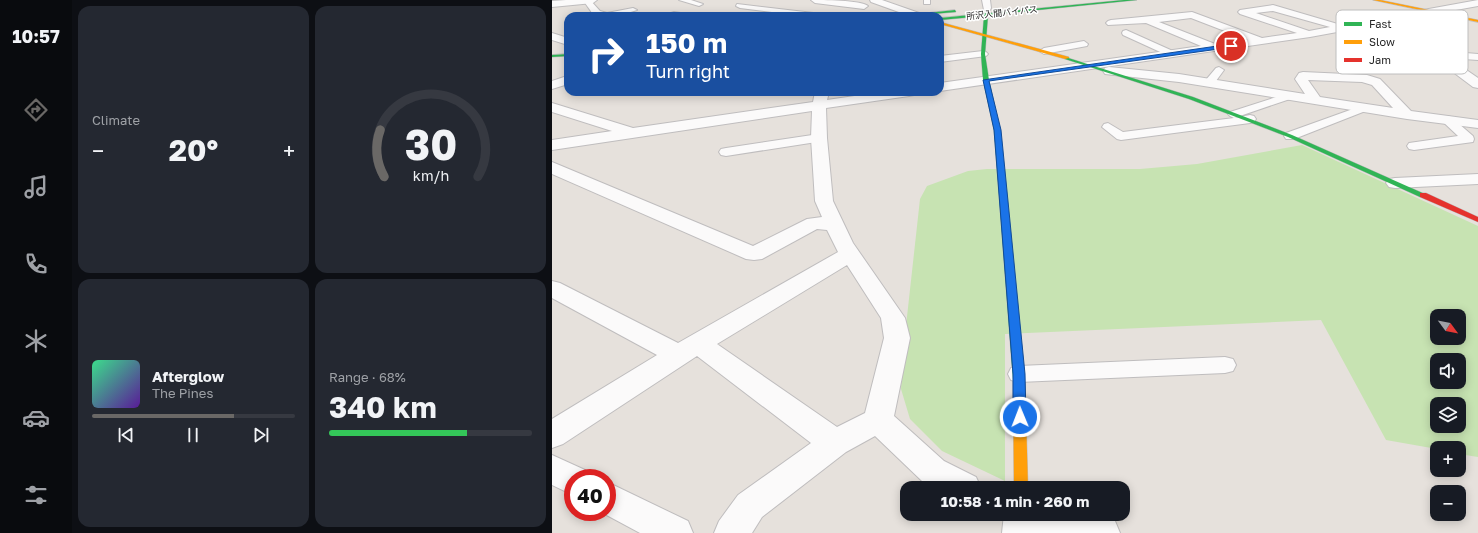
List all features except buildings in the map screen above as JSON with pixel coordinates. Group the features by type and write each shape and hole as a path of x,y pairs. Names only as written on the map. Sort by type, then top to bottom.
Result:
{"main road":[{"name":"所沢入間バイパス","path":"944,13 1080,0"},
{"name":"所沢入間バイパス","path":"944,18 987,8 1135,0"},
{"path":"1379,0 1424,10"},
{"path":"987,8 983,54 986,80 997,130 1019,374 1021,481"},
{"path":"1468,19 1478,21"},
{"path":"944,24 1044,51 1109,71 1250,119 1478,220"},
{"path":"552,50 564,48"},
{"path":"552,56 564,55"}],"street":[{"path":"552,4 590,0"},
{"path":"815,0 867,3"},
{"path":"874,0 905,12"},
{"path":"859,12 867,3"},
{"path":"1434,10 1478,3"},
{"path":"1310,34 1243,12 1274,8 1336,27"},
{"path":"1111,23 1192,15 1262,41"},
{"path":"1148,20 1216,48"},
{"path":"944,86 1216,48 1336,29"},
{"path":"552,36 564,40"},
{"path":"1468,56 1478,57"},
{"path":"1109,71 1209,83 1407,115 1478,124"},
{"path":"1315,100 1301,79 1303,76 1364,78 1376,82 1407,115"},
{"path":"1472,76 1478,84"},
{"path":"552,145 634,134 821,99 859,96"},
{"path":"732,533 750,506 835,443 878,420 897,338 893,318 850,254 824,201 819,138 821,99"},
{"path":"552,107 634,134"},
{"path":"552,167 754,254 814,223 834,224"},
{"path":"1395,183 1478,179"},
{"path":"552,435 687,349 850,254"},
{"path":"552,288 687,349 835,443"},
{"path":"878,420 933,471 951,481"},
{"path":"552,469 564,475"},
{"path":"616,503 674,533"},
{"path":"1020,533 1021,521"},
{"path":"1057,521 1102,533"}],"lane":[{"path":"590,0 596,10 617,5"},
{"path":"682,0 699,4"},
{"path":"740,6 789,12"},
{"path":"626,12 633,10"},
{"path":"1126,34 1172,54"},
{"path":"1044,51 1084,44"},
{"path":"944,49 952,58"},
{"path":"944,59 983,54"},
{"path":"1209,83 1219,70"},
{"path":"1234,114 1289,96"},
{"path":"1290,136 1364,108"},
{"path":"1108,127 1121,136 1250,119"},
{"path":"1414,146 1468,139 1447,120"},
{"path":"726,152 819,138"},
{"path":"1019,374 1225,365"}],"green space":[{"path":"1302,145 1478,226 1478,457 1466,455 1466,441 1430,441 1430,448 1386,440 1321,320 1005,334 1005,481 942,451 910,419 901,389 903,353 920,199 927,186 968,171 987,169 1140,169 1197,164"}],"traffic: fast":[{"path":"944,19 1135,0"},
{"path":"944,12 955,11"},
{"path":"986,15 983,54 986,80 997,130 1019,380"},
{"path":"552,56 564,55"},
{"path":"1067,58 1191,98 1290,136 1423,195"}],"traffic: slow":[{"path":"1375,0 1424,10"},
{"path":"1468,19 1478,21"},
{"path":"944,24 1067,58"},
{"path":"1019,380 1021,481"}],"traffic: jam":[{"path":"1423,195 1478,220"}],"route":[{"path":"1020,417 1019,374 997,130 986,80 1231,46"}]}
